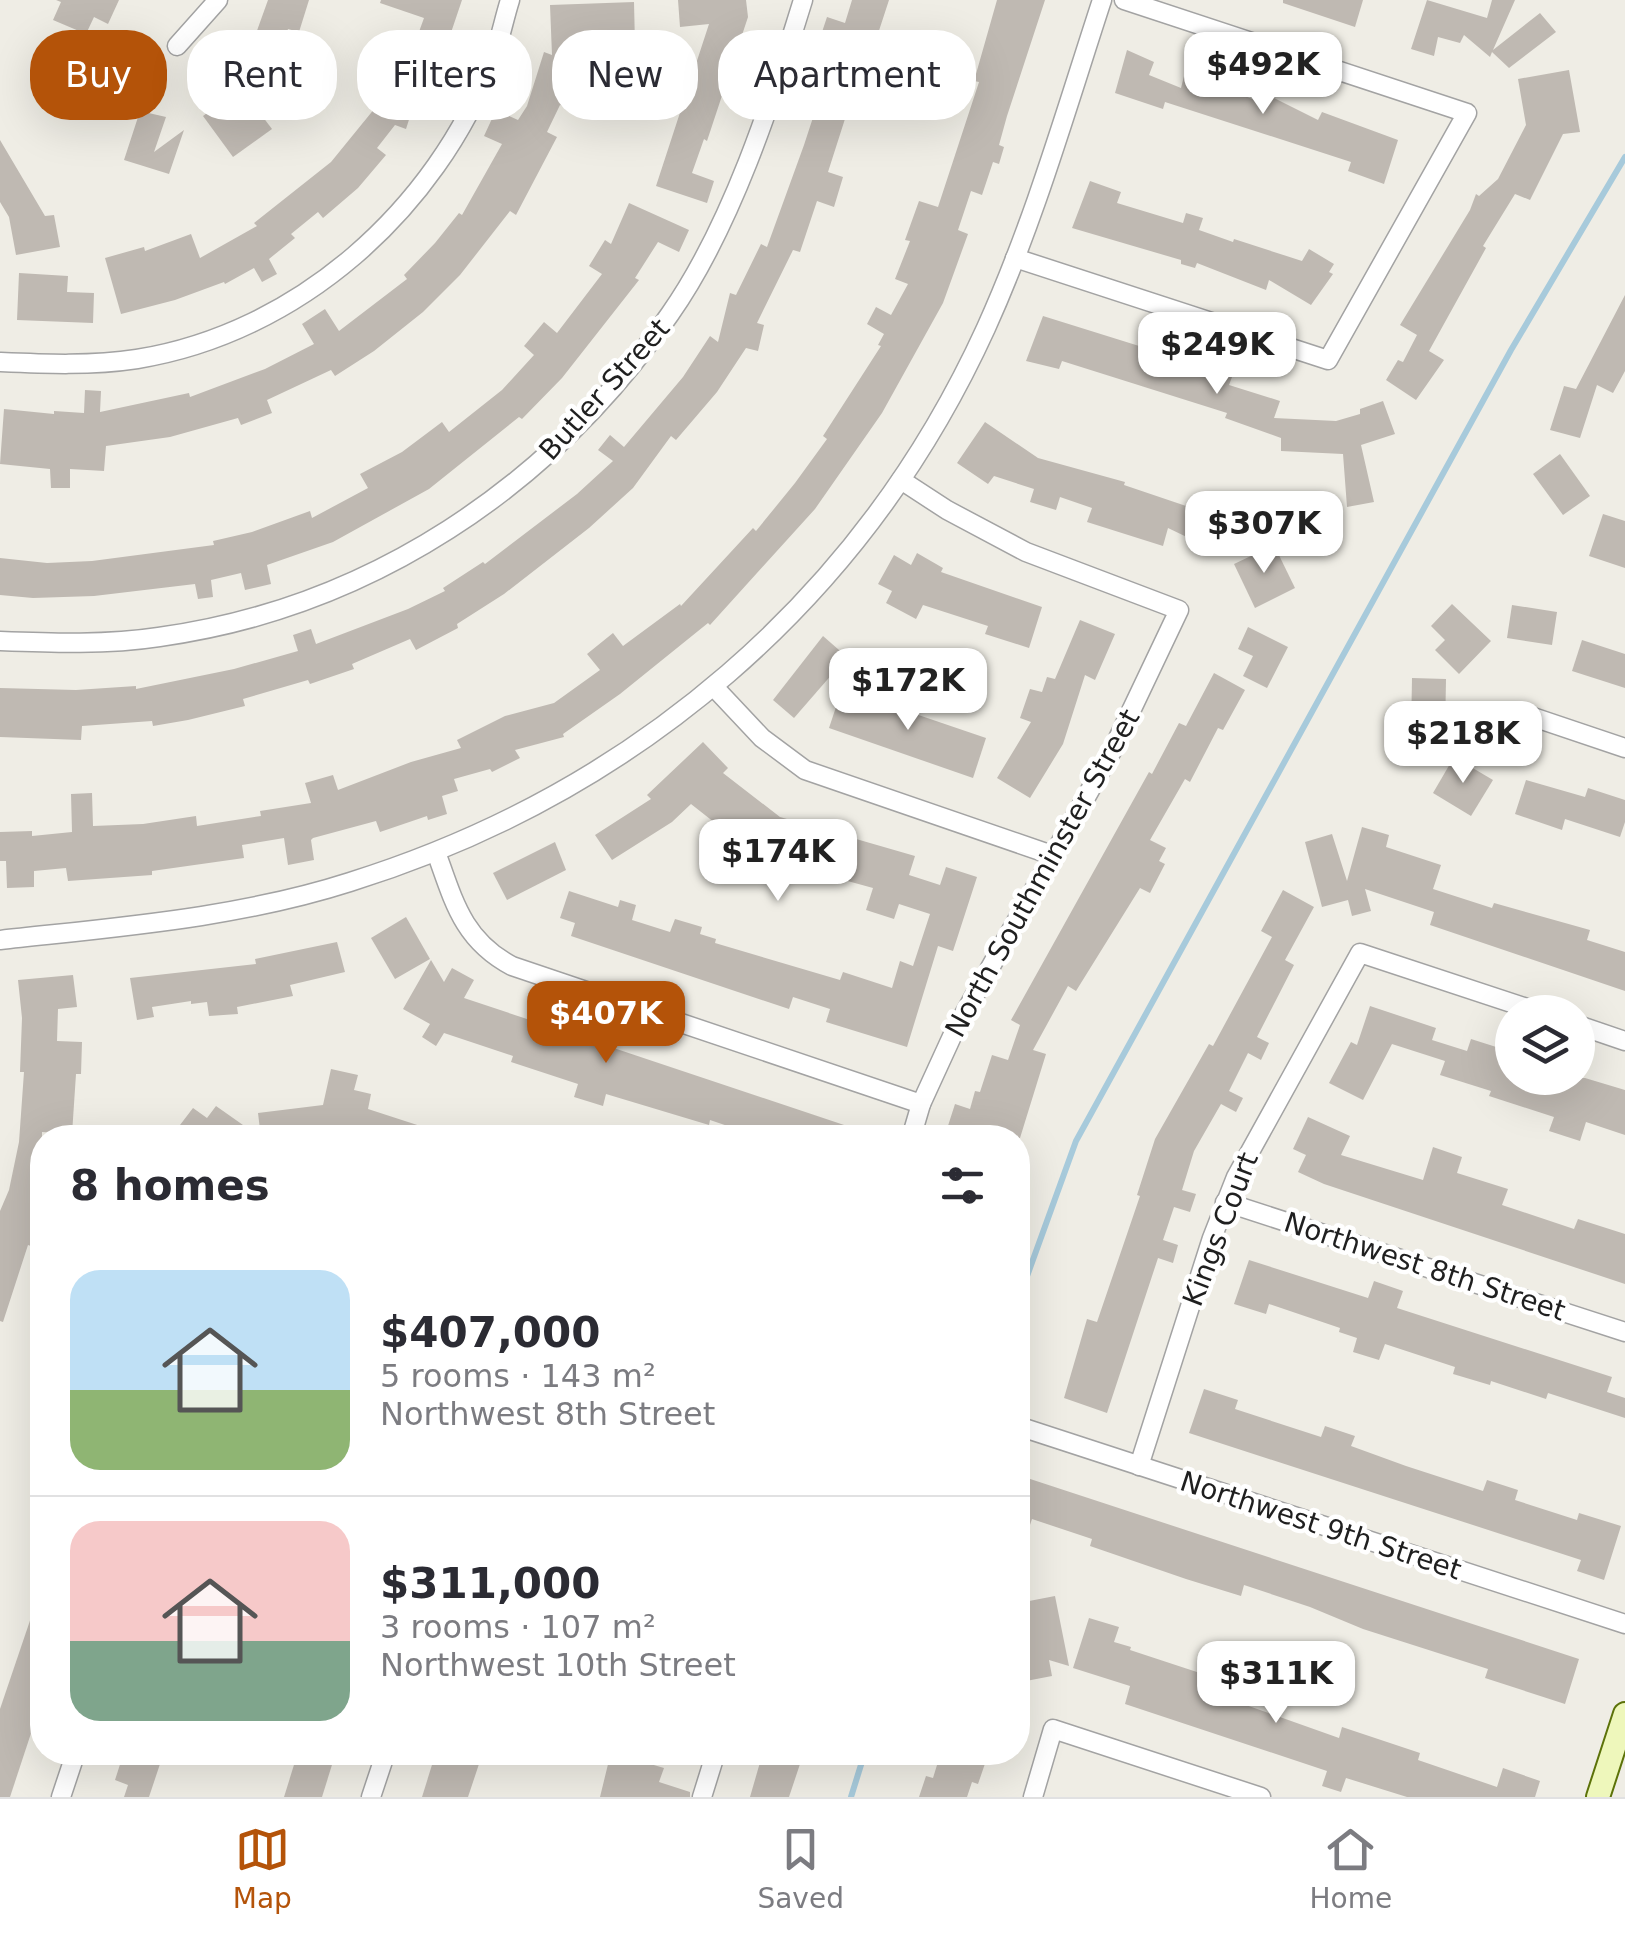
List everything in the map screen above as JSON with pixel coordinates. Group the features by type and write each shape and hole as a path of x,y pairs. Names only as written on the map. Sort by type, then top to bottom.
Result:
{"main road":[{"path":"1598,1797 1625,1714"}],"street":[{"path":"177,46 218,0"},
{"path":"0,362 89,365 191,347 292,302 347,264 396,216 450,145 493,58 510,0"},
{"name":"Butler Street","path":"0,642 158,638 256,616 311,600 374,574 427,546 489,505 578,426 625,374 672,312 742,174 803,0"},
{"path":"0,940 266,904 349,882 436,852 522,814 595,774 714,686 820,585 900,480 960,378 1015,258 1102,0"},
{"path":"1015,258 1328,360 1467,114 1124,0"},
{"name":"North Southminster Street","path":"900,480 1026,552 1179,610 1112,751 954,1032 915,1125"},
{"path":"714,686 762,738 805,770 1052,855"},
{"path":"1518,712 1625,748"},
{"path":"436,852 466,927 503,961 922,1104"},
{"name":"Kings Court","path":"1139,1466 1225,1202 1255,1138 1360,953 1495,998"},
{"path":"1595,1031 1625,1041"},
{"name":"Northwest 8th Street","path":"1225,1202 1625,1332"},
{"name":"Northwest 9th Street","path":"1030,1430 1625,1624"},
{"path":"1033,1797 1054,1729 1261,1797"},
{"path":"61,1797 72,1765"},
{"path":"371,1797 382,1765"},
{"path":"702,1797 712,1765"}],"building":[{"path":"56,0 119,0 108,24 94,17 88,30 77,30 53,20 61,2"},
{"path":"268,0 309,0 300,30 257,30"},
{"path":"462,0 452,30 420,30 424,18 380,3"},
{"path":"678,0 746,0 748,17 744,30 718,30 718,108 692,173 714,181 707,203 656,186 678,120 698,120 698,58 709,24 680,27"},
{"path":"852,0 889,0 879,30 823,30 827,17 845,23"},
{"path":"997,0 1045,0 1007,116 999,145 1004,147 999,164 993,162 982,195 971,191 958,230 968,234 943,303 882,413 815,509 710,625 564,737 515,750 520,758 492,772 490,769 454,779 458,791 442,796 447,814 428,820 427,816 380,832 376,821 313,838 314,860 288,865 284,838 242,845 244,858 152,871 152,875 68,881 66,868 34,871 34,887 7,888 6,861 0,861 0,832 32,831 32,836 72,832 71,794 92,793 93,826 196,816 197,826 311,803 305,783 333,775 338,790 461,748 457,740 505,716 554,703 600,670 587,654 613,633 623,646 681,606 753,528 756,531 795,483 827,439 823,436 881,346 878,345 884,334 867,324 876,307 891,315 908,284 895,279 910,241 905,240 919,201 938,207 967,120 976,120 976,74"},
{"path":"1283,0 1363,0 1355,27"},
{"path":"1427,0 1487,18 1492,0 1515,0 1493,50 1540,13 1556,32 1509,68 1464,35 1460,43 1438,37 1434,56 1411,49"},
{"path":"634,2 635,30 552,30 552,55 550,5"},
{"path":"1127,50 1154,62 1149,75 1181,88 1184,76 1206,85 1210,77 1231,84 1229,89 1259,102 1262,92 1318,120 1322,112 1398,140 1384,184 1348,171 1351,162 1165,102 1163,109 1115,93"},
{"path":"544,52 552,55 553,120 547,132 557,137 516,215 510,211 460,275 423,312 374,351 335,376 331,370 267,400 272,413 241,425 238,418 170,437 106,446 104,471 70,469 70,488 51,488 50,469 0,464 4,409 84,413 85,390 101,391 100,412 189,393 190,397 265,369 314,344 302,324 325,309 339,331 407,279 404,275 459,213 462,215 502,144 484,136 491,120 532,120 532,90"},
{"path":"1569,70 1580,132 1563,134 1530,200 1515,194 1483,246 1486,248 1429,351 1444,360 1416,400 1386,380 1398,360 1403,362 1417,335 1400,325 1476,194 1479,196 1498,179 1526,125 1518,79"},
{"path":"137,120 165,120 154,152 184,130 169,174 124,160"},
{"path":"206,120 265,120 272,129 233,157"},
{"path":"365,120 409,120 406,129 395,125 377,148 386,155 358,188 323,218 318,212 269,259 277,274 262,282 254,268 225,284 121,314 105,258 144,247 145,251 191,234 200,258 257,226 254,223 331,162"},
{"path":"812,120 845,120 828,172 843,177 834,207 817,201 800,252 793,250 757,323 764,325 758,351 746,348 717,392 676,440 671,436 633,488 504,594 457,624 458,628 416,650 410,639 352,664 354,669 310,684 308,680 243,699 245,706 188,720 153,726 152,721 82,726 81,740 0,737 0,688 136,689 234,669 298,651 293,635 311,629 316,644 408,609 445,591 443,588 485,564 577,494 613,461 598,450 610,435 624,447 683,377 710,336 718,342 730,293 736,295 761,244 767,247"},
{"path":"0,140 45,216 54,215 60,247 16,255 9,217 0,202"},
{"path":"1090,181 1121,192 1117,203 1183,223 1186,213 1203,218 1199,230 1233,242 1234,239 1302,261 1309,249 1334,264 1329,272 1333,274 1311,305 1269,280 1266,290 1197,263 1195,268 1181,264 1181,260 1072,228"},
{"path":"629,203 689,230 679,252 658,242 635,278 639,280 562,378 522,419 519,417 429,489 333,542 267,565 271,584 245,590 241,573 211,580 213,597 198,599 195,584 94,596 0,595 0,558 47,563 92,561 214,545 213,541 310,511 312,518 368,488 360,474 402,452 442,422 449,432 502,390 534,355 524,346 544,322 557,333 602,274 589,266 605,240 611,244"},
{"path":"19,273 68,276 67,292 94,293 93,323 17,320"},
{"path":"1625,295 1625,371 1613,393 1597,385 1580,438 1550,430 1564,386 1576,389"},
{"path":"1043,316 1232,377 1229,385 1280,401 1274,418 1336,421 1383,401 1395,434 1361,445 1374,502 1347,507 1343,454 1281,451 1281,438 1225,418 1227,413 1062,361 1059,369 1026,361"},
{"path":"985,422 1038,458 1125,482 1124,485 1189,507 1193,498 1237,519 1220,553 1168,528 1163,546 1087,522 1092,508 1060,497 1056,510 1030,502 1034,489 994,476 988,484 957,463"},
{"path":"1560,454 1590,496 1563,515 1533,474"},
{"path":"1603,514 1625,521 1625,568 1589,556"},
{"path":"1274,545 1295,588 1255,608 1234,564"},
{"path":"917,553 943,568 941,572 1042,607 1029,648 985,634 988,626 923,605 916,619 886,603 892,591 878,584 894,555 911,565"},
{"path":"1452,604 1491,641 1459,674 1435,650 1445,640 1431,626"},
{"path":"1512,605 1557,612 1552,645 1507,638"},
{"path":"1080,620 1115,634 1095,680 1085,675 1063,744 1030,798 997,778 1031,722 1020,718 1030,689 1042,692 1047,677 1055,679"},
{"path":"1248,627 1288,647 1267,688 1243,676 1253,656 1238,649"},
{"path":"823,636 847,657 794,718 773,700"},
{"path":"1582,640 1625,654 1625,688 1572,671"},
{"path":"1214,673 1245,690 1223,730 1218,728 1190,782 1185,779 1150,840 1166,848 1159,861 1165,864 1150,893 1140,888 1076,991 1068,986 1033,1050 1046,1054 1024,1125 948,1125 955,1104 970,1109 992,1055 1008,1060 1020,1025 1011,1020 1149,772 1152,774 1179,723 1186,726"},
{"path":"1412,678 1446,679 1445,734 1411,733"},
{"path":"842,689 986,738 973,778 829,728"},
{"path":"703,742 728,768 723,773 780,817 915,856 909,875 940,885 946,867 977,877 953,951 938,946 907,1047 826,1022 830,1009 793,997 789,1009 571,936 575,923 560,918 569,891 618,907 620,900 636,905 632,920 670,932 675,919 702,927 700,934 716,939 715,943 840,980 843,972 892,988 900,961 913,966 930,914 899,904 894,919 866,910 873,888 757,856 691,804 672,822 612,860 595,835 651,799 647,795"},
{"path":"1454,757 1493,780 1471,816 1433,793"},
{"path":"1526,780 1585,797 1588,788 1625,800 1620,837 1565,819 1562,830 1515,814"},
{"path":"1362,827 1389,835 1386,847 1441,865 1433,889 1492,908 1494,903 1590,930 1587,940 1625,952 1625,991 1430,925 1434,912 1365,889 1371,911 1352,916 1348,900 1322,907 1305,842 1332,834 1347,881"},
{"path":"555,842 566,870 507,900 493,873"},
{"path":"1283,890 1314,907 1285,960 1294,965 1257,1037 1269,1043 1261,1060 1248,1053 1229,1091 1243,1098 1236,1112 1221,1104 1194,1151 1182,1190 1196,1194 1190,1212 1174,1207 1163,1240 1178,1245 1173,1263 1158,1258 1107,1413 1064,1398 1087,1319 1097,1322 1155,1139 1209,1044 1213,1046 1272,937 1261,931"},
{"path":"406,917 430,959 395,979 371,938"},
{"path":"337,942 345,972 290,985 293,996 237,1007 238,1014 209,1016 207,1002 152,1007 154,1017 137,1020 130,978 256,964 255,959"},
{"path":"431,960 444,982 452,968 474,980 464,998 844,1125 725,1125 710,1120 709,1125 606,1094 603,1106 574,1097 578,1084 511,1062 513,1056 444,1033 436,1046 422,1037 430,1024 403,1009"},
{"path":"73,975 77,1007 58,1009 57,1041 82,1042 81,1074 76,1074 73,1125 30,1125 30,1246 3,1322 0,1211 9,1190 19,1142 24,1072 20,1072 22,1018 18,980"},
{"path":"1370,1006 1436,1028 1432,1040 1467,1051 1471,1039 1495,1047 1495,1095 1595,1095 1595,1081 1625,1090 1625,1135 1586,1122 1580,1141 1549,1131 1554,1117 1440,1075 1445,1061 1392,1044 1363,1100 1329,1083 1351,1042 1357,1045"},
{"path":"331,1069 358,1075 354,1090 371,1094 368,1109 417,1125 259,1125 258,1113 323,1105"},
{"path":"216,1106 243,1125 180,1125 193,1108 207,1118"},
{"path":"1308,1117 1350,1136 1341,1155 1423,1180 1433,1147 1462,1157 1457,1173 1508,1189 1502,1205 1574,1229 1578,1219 1625,1234 1625,1284 1298,1172 1306,1155 1293,1149"},
{"path":"1249,1260 1368,1298 1374,1281 1403,1291 1397,1308 1612,1377 1607,1392 1625,1398 1625,1418 1548,1393 1546,1399 1491,1381 1490,1385 1453,1374 1455,1367 1385,1344 1379,1360 1353,1352 1357,1338 1339,1332 1340,1328 1269,1304 1266,1314 1234,1304"},
{"path":"1204,1389 1238,1400 1235,1409 1321,1437 1325,1426 1355,1436 1351,1446 1406,1466 1483,1491 1487,1480 1518,1490 1515,1500 1577,1520 1579,1513 1621,1526 1604,1580 1577,1571 1581,1560 1189,1433"},
{"path":"1030,1479 1579,1659 1565,1704 1485,1678 1488,1669 1363,1629 1310,1607 1244,1585 1241,1596 1186,1579 1090,1546 1092,1539 1032,1519 1030,1525"},
{"path":"1055,1596 1069,1666 1049,1660 1052,1676 1030,1680 1030,1601"},
{"path":"1089,1618 1119,1627 1114,1642 1131,1647 1130,1650 1206,1675 1209,1667 1236,1676 1229,1699 1339,1738 1342,1727 1420,1753 1418,1760 1497,1787 1503,1768 1540,1781 1535,1797 1407,1797 1346,1778 1341,1792 1322,1786 1327,1771 1125,1704 1130,1686 1073,1668"},
{"path":"30,1621 30,1736 10,1797 0,1797 0,1709"},
{"path":"120,1765 160,1765 149,1797 124,1797 128,1785 115,1780"},
{"path":"294,1765 332,1765 322,1797 284,1797"},
{"path":"432,1765 479,1765 468,1797 422,1797"},
{"path":"608,1765 664,1768 659,1782 690,1792 690,1797 600,1797"},
{"path":"759,1765 800,1765 789,1797 750,1797"},
{"path":"937,1765 985,1765 978,1784 972,1782 967,1797 919,1797 926,1776 933,1778"}],"waterway":[{"path":"1030,1268 1076,1141 1511,350 1625,157"},
{"path":"851,1797 861,1765"}]}
